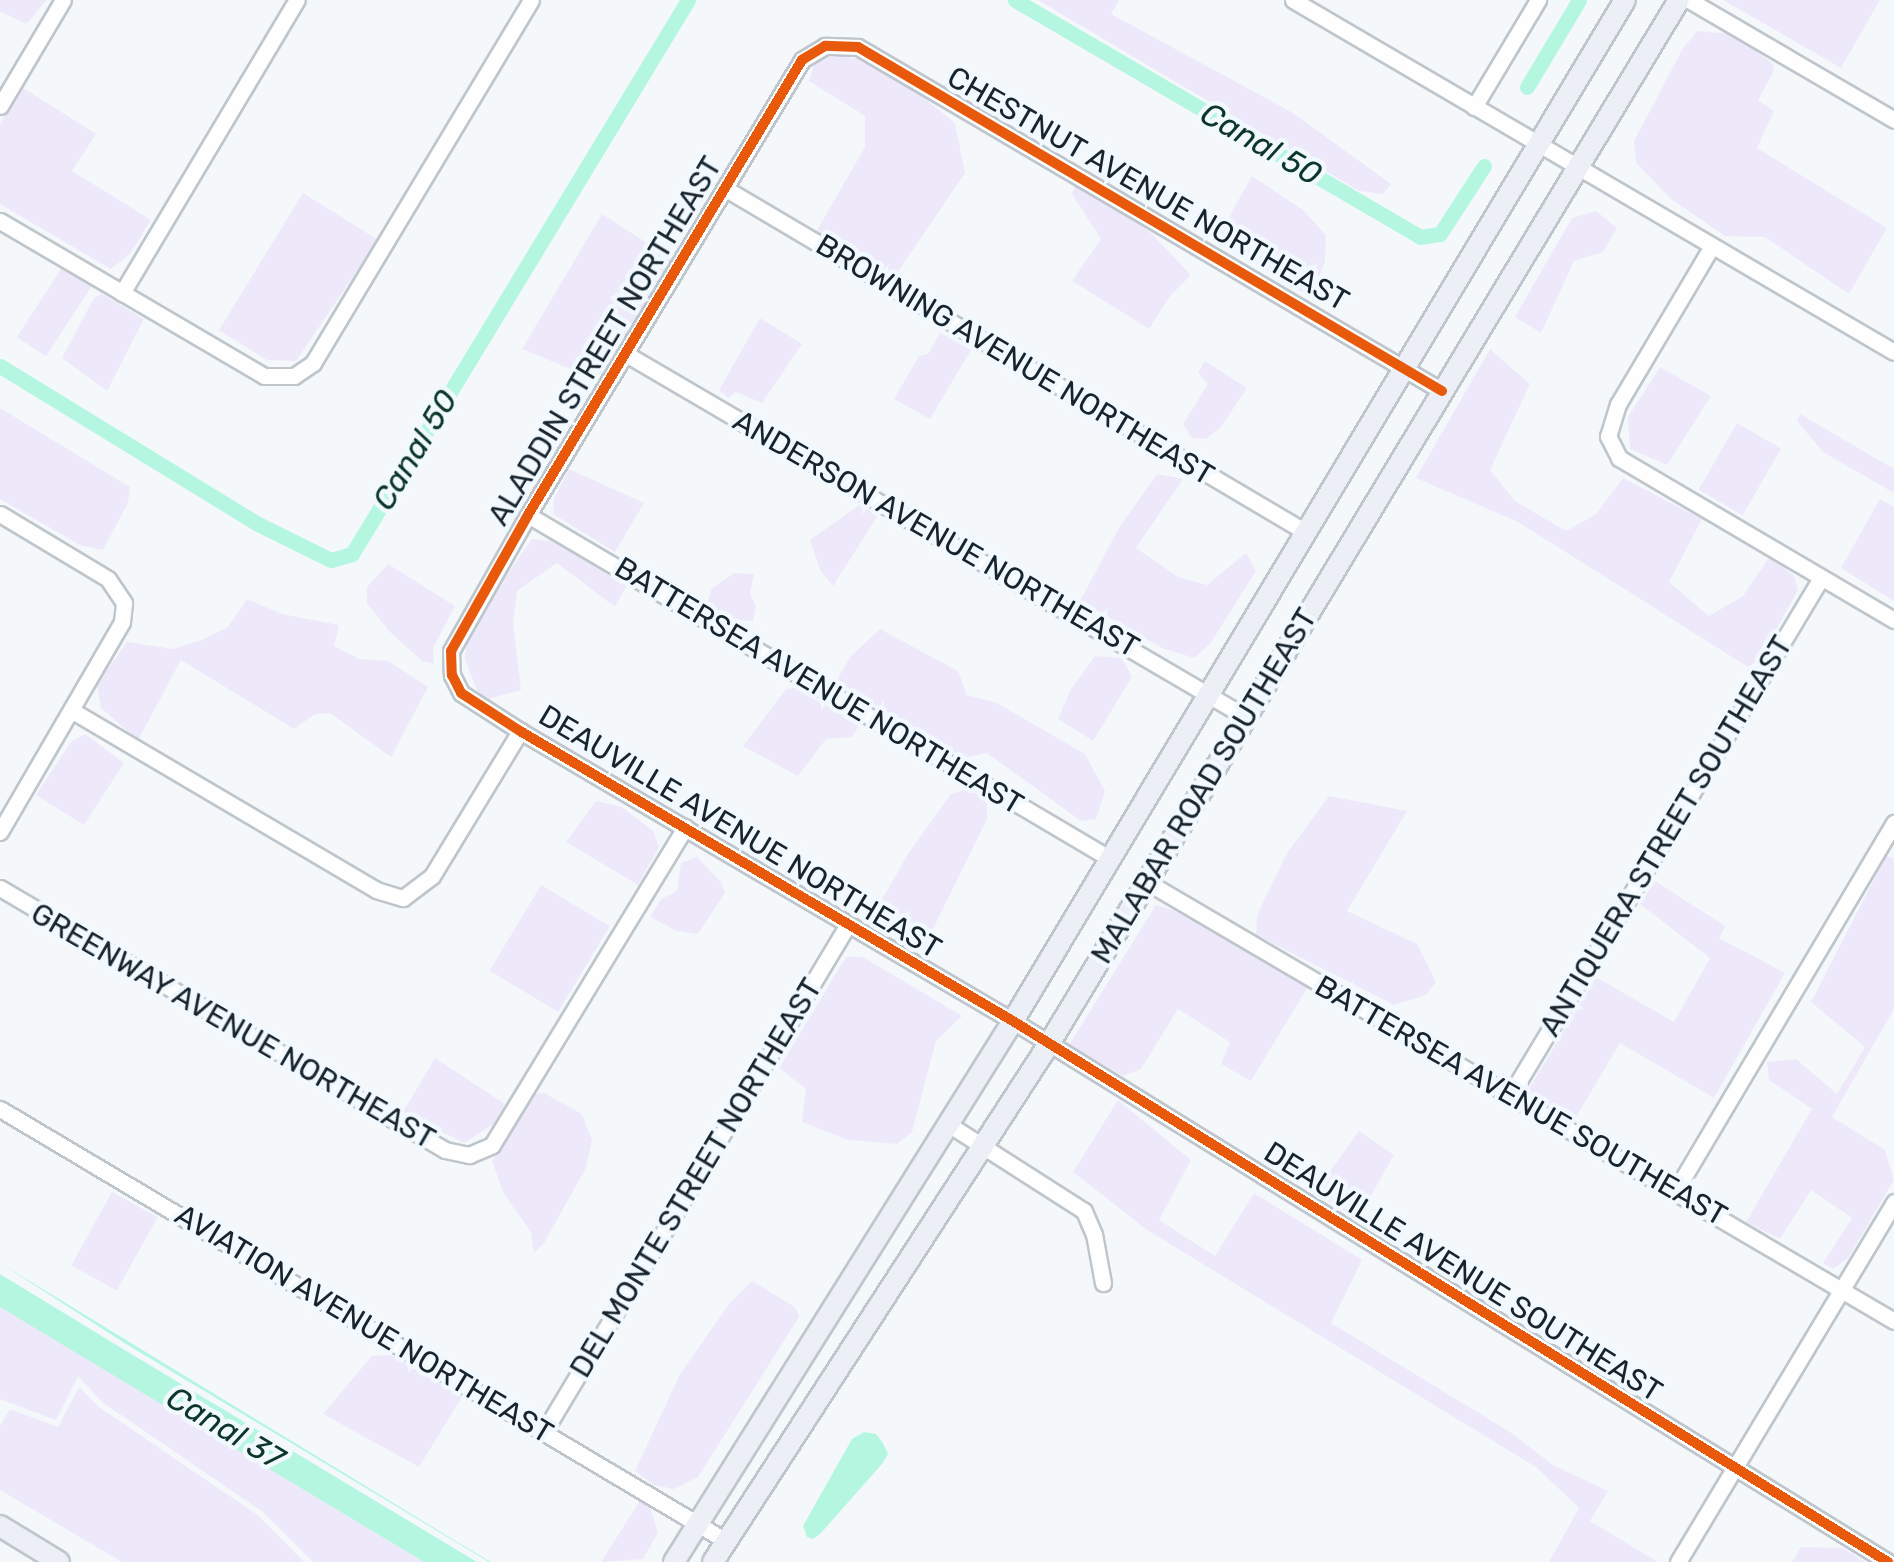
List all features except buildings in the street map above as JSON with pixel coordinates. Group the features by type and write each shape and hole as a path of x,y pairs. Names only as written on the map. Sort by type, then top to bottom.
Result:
{"main road":[{"name":"MALABAR ROAD SOUTHEAST","path":"674,1562 1013,1021 1625,0"},
{"name":"MALABAR ROAD SOUTHEAST","path":"714,1562 984,1148 1679,0"},
{"path":"0,1526 59,1562"}],"street":[{"path":"0,106 63,0"},
{"path":"122,292 297,0"},
{"path":"0,220 264,376 294,376 313,362 530,0"},
{"path":"1293,0 1894,352"},
{"path":"1474,107 1538,0"},
{"path":"1689,0 1894,120"},
{"name":"ALADDIN STREET NORTHEAST","path":"452,675 451,651 528,515 802,60 825,46"},
{"name":"CHESTNUT AVENUE NORTHEAST","path":"825,46 858,47 1442,390"},
{"name":"BROWNING AVENUE NORTHEAST","path":"726,189 1304,531"},
{"path":"1712,246 1618,404 1608,436 1619,458 1894,620"},
{"name":"ANDERSON AVENUE NORTHEAST","path":"626,354 1246,717"},
{"path":"0,514 108,579 124,602 122,622 0,832"},
{"name":"BATTERSEA AVENUE NORTHEAST","path":"528,515 1110,858"},
{"name":"ANTIQUERA STREET SOUTHEAST","path":"1511,1094 1821,578"},
{"name":"DEAUVILLE AVENUE NORTHEAST","path":"452,675 461,693 520,730 1013,1021"},
{"path":"71,710 376,890 403,898 432,876 520,730"},
{"path":"1676,1190 1894,824"},
{"name":"GREENWAY AVENUE NORTHEAST","path":"0,888 445,1150 470,1155 492,1146 685,827"},
{"name":"BATTERSEA AVENUE SOUTHEAST","path":"1147,882 1894,1321"},
{"name":"DEL MONTE STREET NORTHEAST","path":"544,1430 847,926"},
{"name":"DEAUVILLE AVENUE SOUTHEAST","path":"1013,1021 1888,1562"},
{"name":"AVIATION AVENUE NORTHEAST","path":"0,1109 726,1540"},
{"path":"948,1124 1084,1212 1094,1234 1103,1283"},
{"path":"1678,1562 1894,1202"}],"shaded area":[{"path":"0,0 46,0 27,24 0,12"},
{"path":"1038,0 1119,0 1111,14 1293,113 1391,184 1383,194 1359,191"},
{"path":"1723,0 1880,0 1841,68"},
{"path":"1697,31 1733,34 1773,64 1774,71 1758,100 1774,111 1757,148 1887,228 1849,294 1765,237 1725,236 1671,199 1636,163 1634,141 1682,50"},
{"path":"828,55 859,59 909,86 955,123 965,173 895,276 816,232 865,147 865,116 809,81 815,62"},
{"path":"20,86 96,134 72,171 151,220 130,254 111,269 0,204 0,125"},
{"path":"1252,176 1303,210 1326,235 1325,261 1311,297 1216,240"},
{"path":"1076,182 1150,232 1191,275 1170,296 1149,329 1072,281 1101,239 1072,194"},
{"path":"303,193 378,240 296,361 267,360 219,330"},
{"path":"1596,211 1617,228 1603,252 1574,261 1541,333 1515,317 1572,218"},
{"path":"602,214 672,259 610,363 595,379 522,349"},
{"path":"63,266 92,285 46,356 17,337"},
{"path":"102,294 144,319 107,391 62,358 94,298"},
{"path":"760,318 802,344 762,403 736,392 728,398 719,390"},
{"path":"940,333 971,350 930,419 894,399 919,356 928,354"},
{"path":"1490,349 1530,384 1490,470 1515,501 1566,531 1596,514 1623,478 1702,519 1669,582 1709,616 1743,596 1770,556 1794,576 1798,590 1760,659 1748,667 1518,522 1416,478"},
{"path":"1205,361 1247,388 1221,427 1206,439 1192,438 1183,424 1208,384 1198,373"},
{"path":"1660,367 1711,396 1667,465 1630,449 1628,417"},
{"path":"0,408 130,487 128,503 103,550 80,545 0,499"},
{"path":"1800,414 1894,469 1894,493 1823,452 1797,421"},
{"path":"1737,423 1781,448 1743,515 1698,490"},
{"path":"569,469 644,503 615,552 553,514 554,499"},
{"path":"1157,474 1183,479 1136,548 1178,577 1207,585 1246,553 1256,571 1210,644 1194,658 1162,648 1080,601 1120,526"},
{"path":"1880,499 1894,507 1894,601 1841,568"},
{"path":"862,503 877,517 833,586 820,570 810,540"},
{"path":"532,539 562,542 628,583 615,607 557,563 517,591 513,623 521,690 481,701 465,659 468,630"},
{"path":"388,564 455,606 433,648 434,664 422,661 389,631 367,603 367,587"},
{"path":"734,573 754,574 750,594 756,606 753,621 724,619 706,609 711,589"},
{"path":"247,599 282,614 339,625 334,646 359,659 388,661 428,687 391,757 330,713 315,714 294,729 181,660 138,740 101,708 97,684 127,642 173,649 202,640 228,627"},
{"path":"880,629 958,671 967,695 997,703 1085,754 1105,791 1096,819 1081,821 987,753 963,758 836,681 851,656"},
{"path":"1095,656 1122,658 1132,677 1093,741 1058,719 1070,691"},
{"path":"794,688 860,724 852,737 826,739 798,776 743,746 786,689"},
{"path":"85,734 124,763 84,825 36,795 71,742"},
{"path":"968,789 987,801 987,819 932,931 916,946 868,924 908,854 951,794"},
{"path":"1329,796 1407,811 1347,911 1417,944 1436,982 1426,995 1394,1005 1256,935 1257,915 1287,853"},
{"path":"596,801 622,807 653,831 659,847 638,885 566,842"},
{"path":"1886,856 1894,859 1894,1009 1832,1117 1885,1150 1894,1180 1848,1258 1833,1269 1823,1263 1852,1218 1811,1190 1780,1239 1746,1222 1812,1109 1769,1080 1767,1062 1796,1059 1837,1094 1865,1047 1811,1002"},
{"path":"697,857 721,882 725,893 698,934 677,931 650,917 661,899 677,891 681,863"},
{"path":"1655,881 1725,926 1719,938 1785,973 1714,1098 1620,1043 1573,1122 1527,1092 1596,977 1674,1022 1710,958 1640,904"},
{"path":"541,885 610,926 558,1012 489,971"},
{"path":"1156,905 1173,910 1309,985 1251,1081 1221,1064 1230,1042 1178,1009 1141,1069 1123,1076 1069,1045"},
{"path":"846,957 863,957 962,1016 936,1041 912,1132 897,1144 848,1140 802,1122 806,1089 779,1068"},
{"path":"435,1058 505,1104 494,1124 464,1143 403,1112"},
{"path":"544,1093 582,1114 592,1140 586,1168 544,1243 534,1253 531,1232 504,1194 492,1161 535,1094"},
{"path":"1118,1100 1191,1160 1159,1220 1215,1256 1254,1193 1362,1260 1331,1323 1510,1432 1553,1465 1608,1491 1590,1521 1658,1562 1549,1562 1579,1508 1536,1467 1147,1230 1073,1172"},
{"path":"1359,1131 1394,1155 1357,1220 1315,1192"},
{"path":"112,1192 157,1217 117,1291 71,1265"},
{"path":"752,1281 795,1307 799,1317 698,1477 674,1489 654,1485 635,1471 680,1374 730,1303"},
{"path":"0,1307 424,1562 313,1562 263,1512 102,1402 78,1376 56,1420 0,1399"},
{"path":"391,1355 462,1397 419,1467 323,1414 372,1356"},
{"path":"79,1387 99,1407 259,1516 304,1562 122,1562 0,1490 0,1426 10,1409 58,1427"},
{"path":"641,1499 651,1510 658,1533 643,1559 601,1562"},
{"path":"1801,1547 1843,1548 1865,1562 1792,1562"}],"water":[{"path":"0,1263 491,1562 126,1344"},
{"name":"Canal 37","path":"0,1274 477,1562 424,1562 0,1307"},
{"path":"864,1432 876,1434 888,1454 820,1534 813,1539 807,1537 803,1526 852,1439"}],"waterway":[{"name":"Canal 50","path":"0,366 256,523 331,560 352,554 688,0"},
{"name":"Canal 50","path":"1015,0 1420,237 1440,234 1484,166"},
{"name":"Canal 50","path":"1527,87 1579,0"}],"cycle path":[{"path":"1442,391 858,47 825,46 802,60 528,515 451,651 452,675 461,693 520,731 1013,1021 1888,1562"}]}
